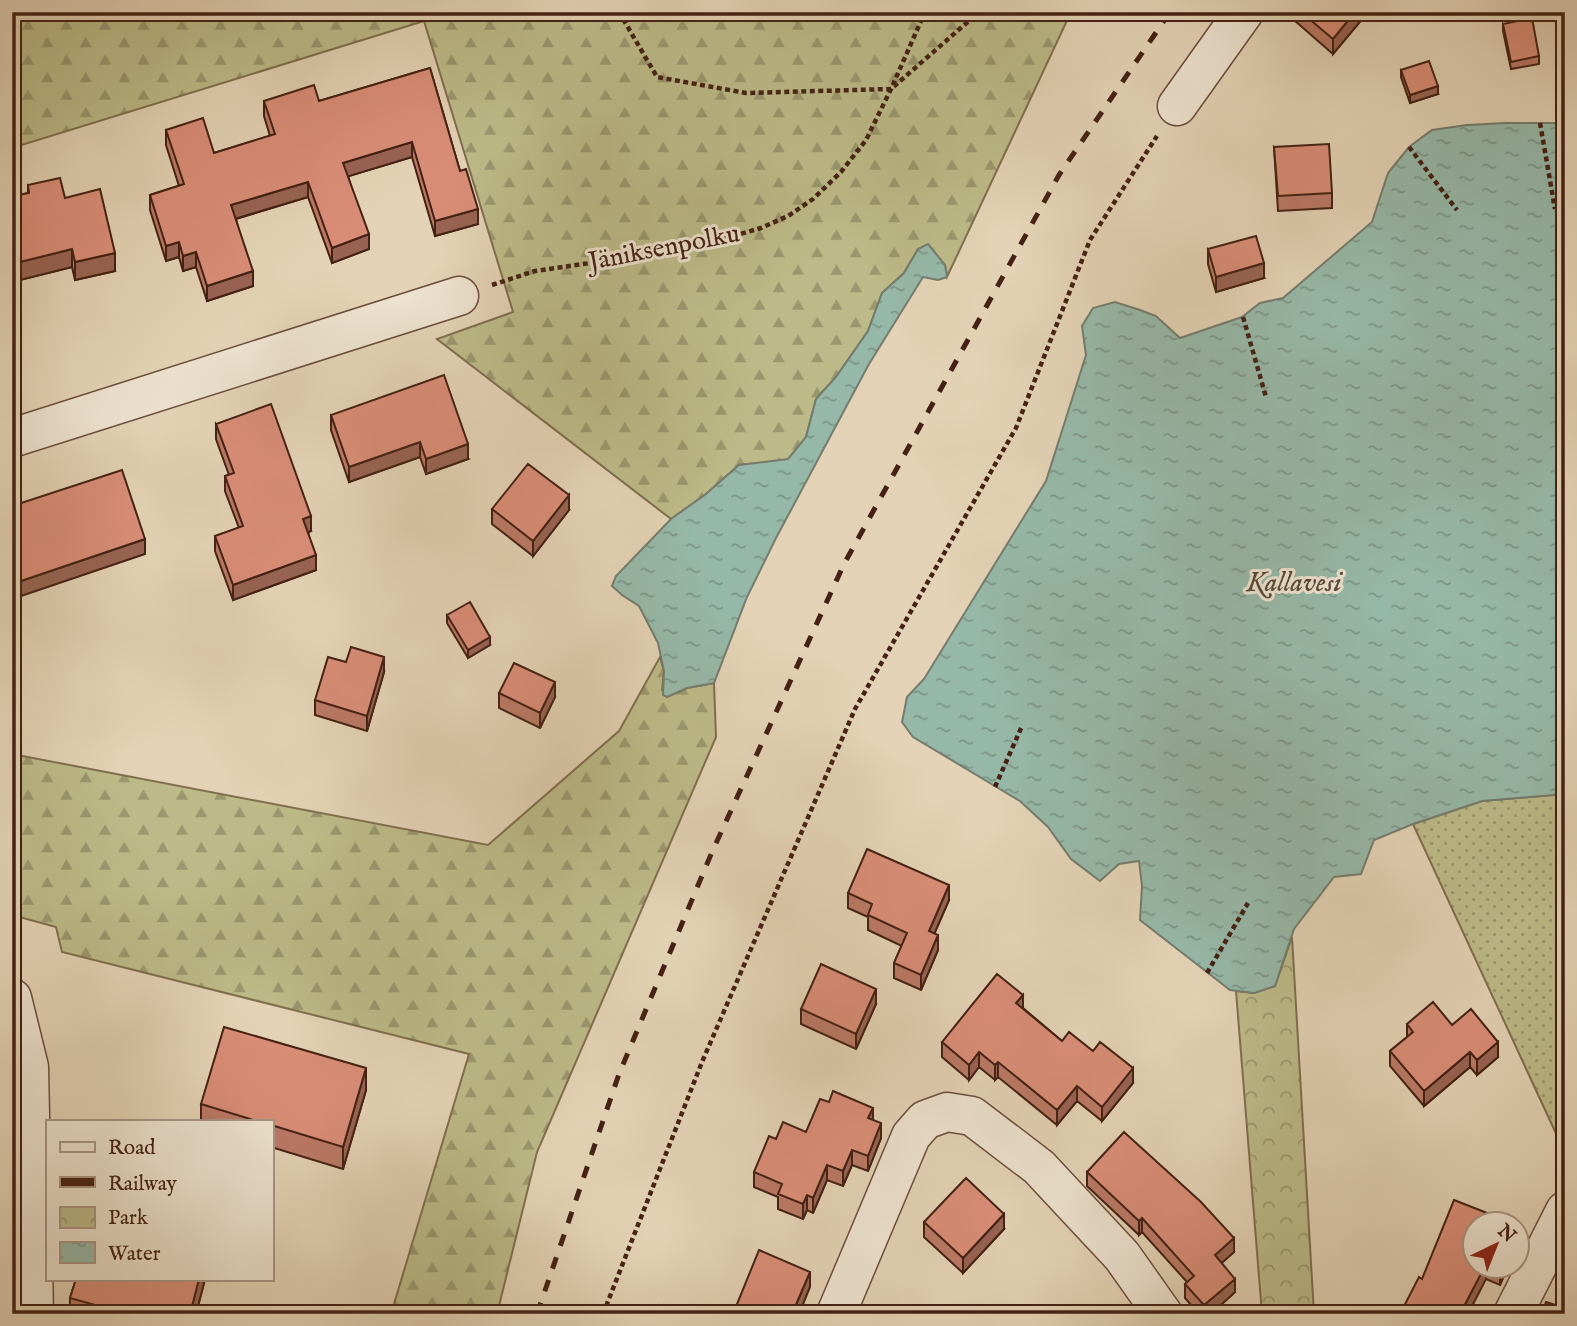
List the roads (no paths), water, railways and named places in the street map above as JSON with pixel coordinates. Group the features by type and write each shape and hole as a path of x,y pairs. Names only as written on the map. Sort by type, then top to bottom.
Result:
{"street":[{"path":"1177,106 1244,12"},
{"path":"12,438 459,296"},
{"path":"12,998 29,1067 34,1314"},
{"path":"836,1314 911,1136 925,1121 947,1112 972,1116 1038,1167 1122,1256 1163,1314"},
{"path":"1513,1314 1565,1211"}],"water":[{"name":"Kallavesi","path":"1506,123 1565,123 1565,794 1482,801 1374,840 1361,874 1334,877 1294,929 1275,986 1254,993 1230,990 1140,920 1142,886 1139,861 1119,864 1100,881 1071,859 1048,827 1020,801 913,737 902,722 907,697 924,679 1046,481 1086,355 1082,326 1093,308 1115,302 1140,310 1156,316 1180,338 1242,317 1260,303 1283,298 1372,222 1388,173 1409,147 1432,130"},
{"path":"928,244 945,265 947,277 938,280 923,277 869,364 747,597 714,683 687,688 667,697 663,695 664,671 658,643 639,606 612,586 616,576 671,519 706,494 739,465 788,459 806,437 816,399 836,377 868,331 882,293 904,273 918,249"}],"railway":[{"path":"537,1314 619,1074 712,852 844,564 1059,175 1170,12"}]}
